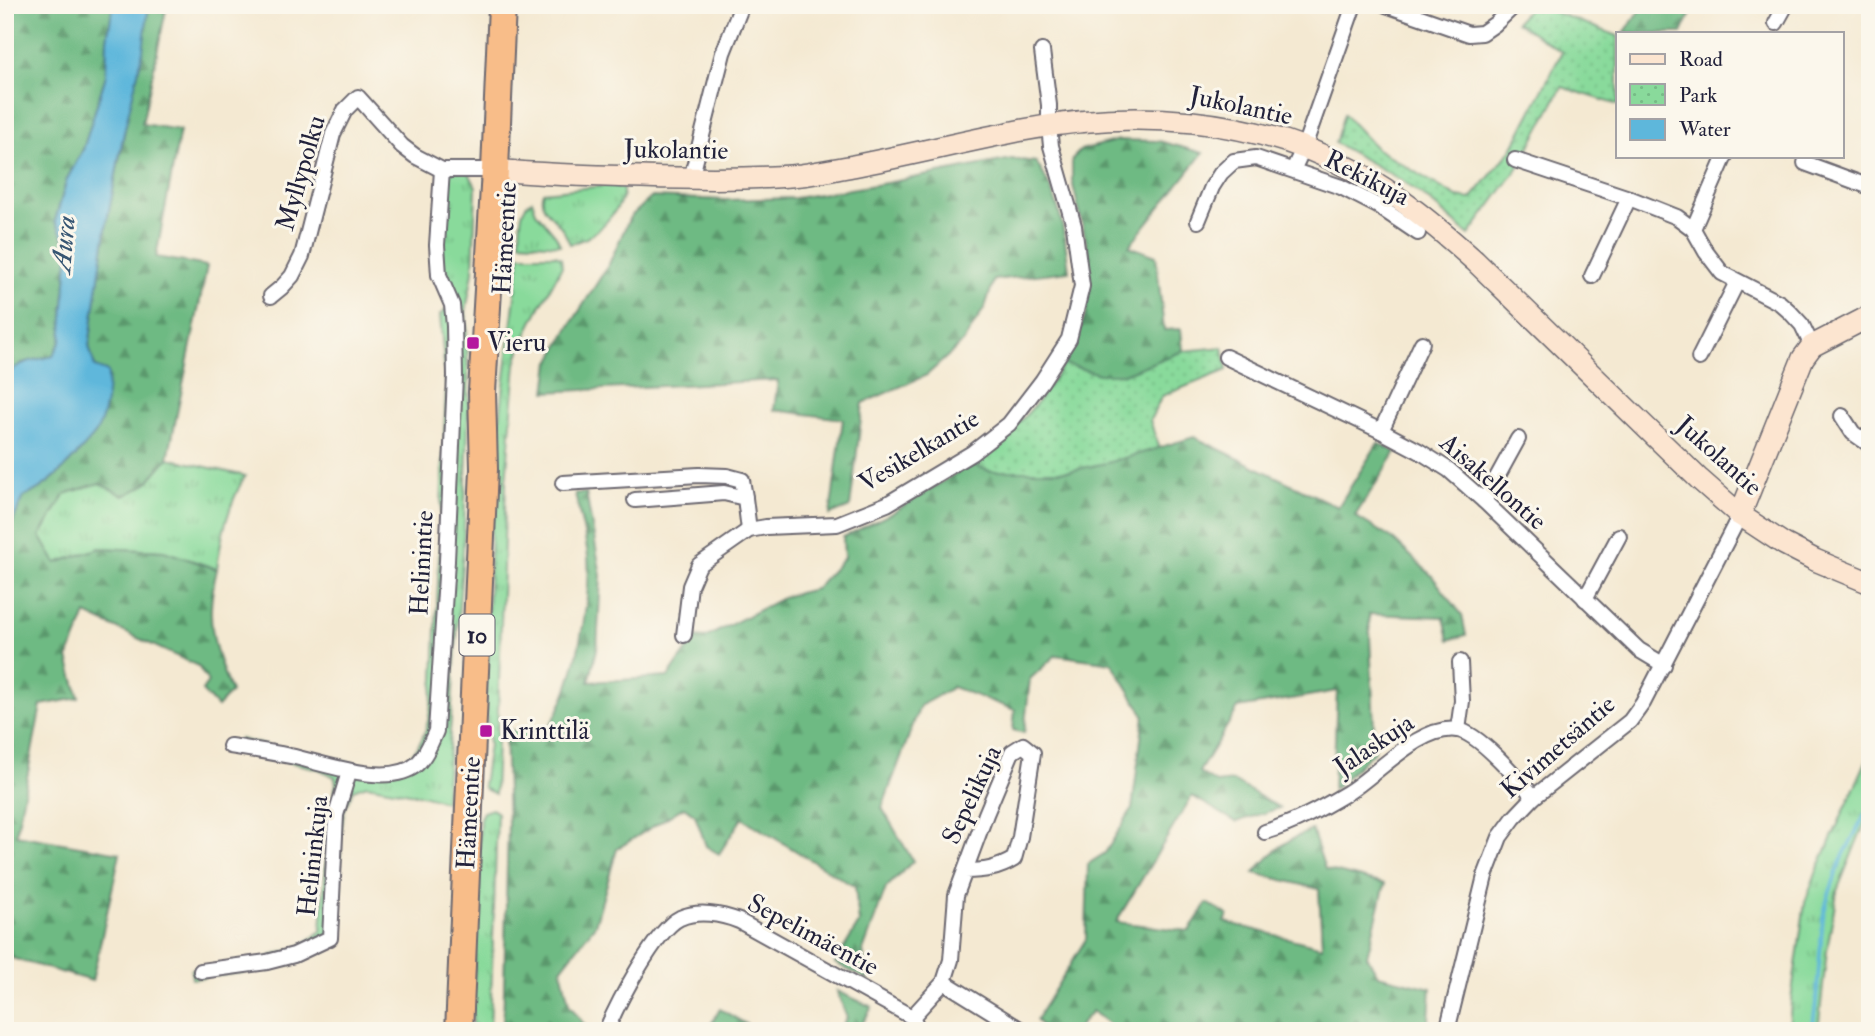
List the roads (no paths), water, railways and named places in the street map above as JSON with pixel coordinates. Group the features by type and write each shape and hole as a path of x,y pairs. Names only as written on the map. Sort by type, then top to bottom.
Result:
{"highway":[{"name":"Hämeentie","path":"502,5 502,171"},
{"name":"Hämeentie","path":"459,1031 484,469 482,392 514,5"}],"street":[{"path":"691,179 723,53 742,5"},
{"name":"Rekikuja","path":"1293,170 1304,147 1354,5"},
{"path":"1386,5 1469,34 1482,33 1515,5"},
{"path":"1776,23 1786,5"},
{"name":"Vesikelkantie","path":"684,635 690,586 699,565 749,530 837,524 887,504 972,453 1009,424 1042,381 1069,339 1082,286 1074,226 1051,146 1042,51"},
{"name":"Myllypolku","path":"271,296 292,276 302,256 333,134 345,110 358,97 402,146 442,170 502,171"},
{"name":"Jukolantie","path":"502,171 750,179 803,174 896,158 1049,126 1114,119 1170,120 1264,134 1304,147 1395,195 1443,232 1699,479 1740,514 1784,544 1870,583"},
{"name":"Rekikuja","path":"1198,221 1221,173 1234,161 1256,158 1341,187 1378,206 1418,233"},
{"path":"1693,229 1724,158"},
{"path":"1515,160 1677,217 1693,229 1722,273 1780,303 1802,325 1812,346"},
{"path":"1805,163 1870,187"},
{"name":"Helinintie","path":"230,746 291,756 349,772 399,774 416,765 428,750 436,731 448,548 455,376 452,305 439,275 437,245 442,170"},
{"path":"1592,276 1629,198"},
{"path":"1699,358 1737,282"},
{"path":"1740,514 1803,358 1812,346 1870,316"},
{"path":"1381,431 1422,343"},
{"name":"Aisakellontie","path":"1226,357 1381,431 1449,470 1484,500 1639,650 1664,665"},
{"path":"1842,416 1853,433 1870,445"},
{"path":"1484,500 1518,439"},
{"path":"563,483 699,475 727,476 742,480 749,530"},
{"path":"635,500 724,493 745,497"},
{"name":"Kivimetsäntie","path":"1447,1031 1485,876 1500,837 1534,797 1630,721 1664,665 1740,514"},
{"path":"1585,598 1619,536"},
{"path":"1458,730 1462,701 1460,662"},
{"name":"Jalaskuja","path":"1265,832 1290,824 1350,791 1405,748 1424,737 1441,732 1458,730 1473,737 1488,748 1534,797"},
{"name":"Sepelikuja","path":"912,1017 944,982 951,960 956,895 986,814 1012,752 1023,745 1033,753 1014,859 1001,867 965,871"},
{"name":"Helininkuja","path":"201,971 267,962 294,955 330,938 337,815 349,772"},
{"name":"Sepelimäentie","path":"606,1031 626,988 657,942 679,918 715,914 739,920 912,1017"},
{"path":"944,982 1023,1031"},
{"path":"912,1017 919,1031"}],"water":[{"path":"113,5 146,5 148,12 143,51 108,216 89,346 95,367 108,372 106,402 103,417 92,438 55,476 23,497 11,526 5,612 5,379 20,365 53,356 61,341 68,259 65,239 55,221 67,179 83,150 106,75 107,40"}],"waterway":[{"path":"1812,1031 1827,900 1841,860 1870,805"}],"place":[{"name":"Vieru","path":"473,343"},
{"name":"Krinttilä","path":"486,731"}],"water label":[{"name":"Aura","path":"64,244"}]}
